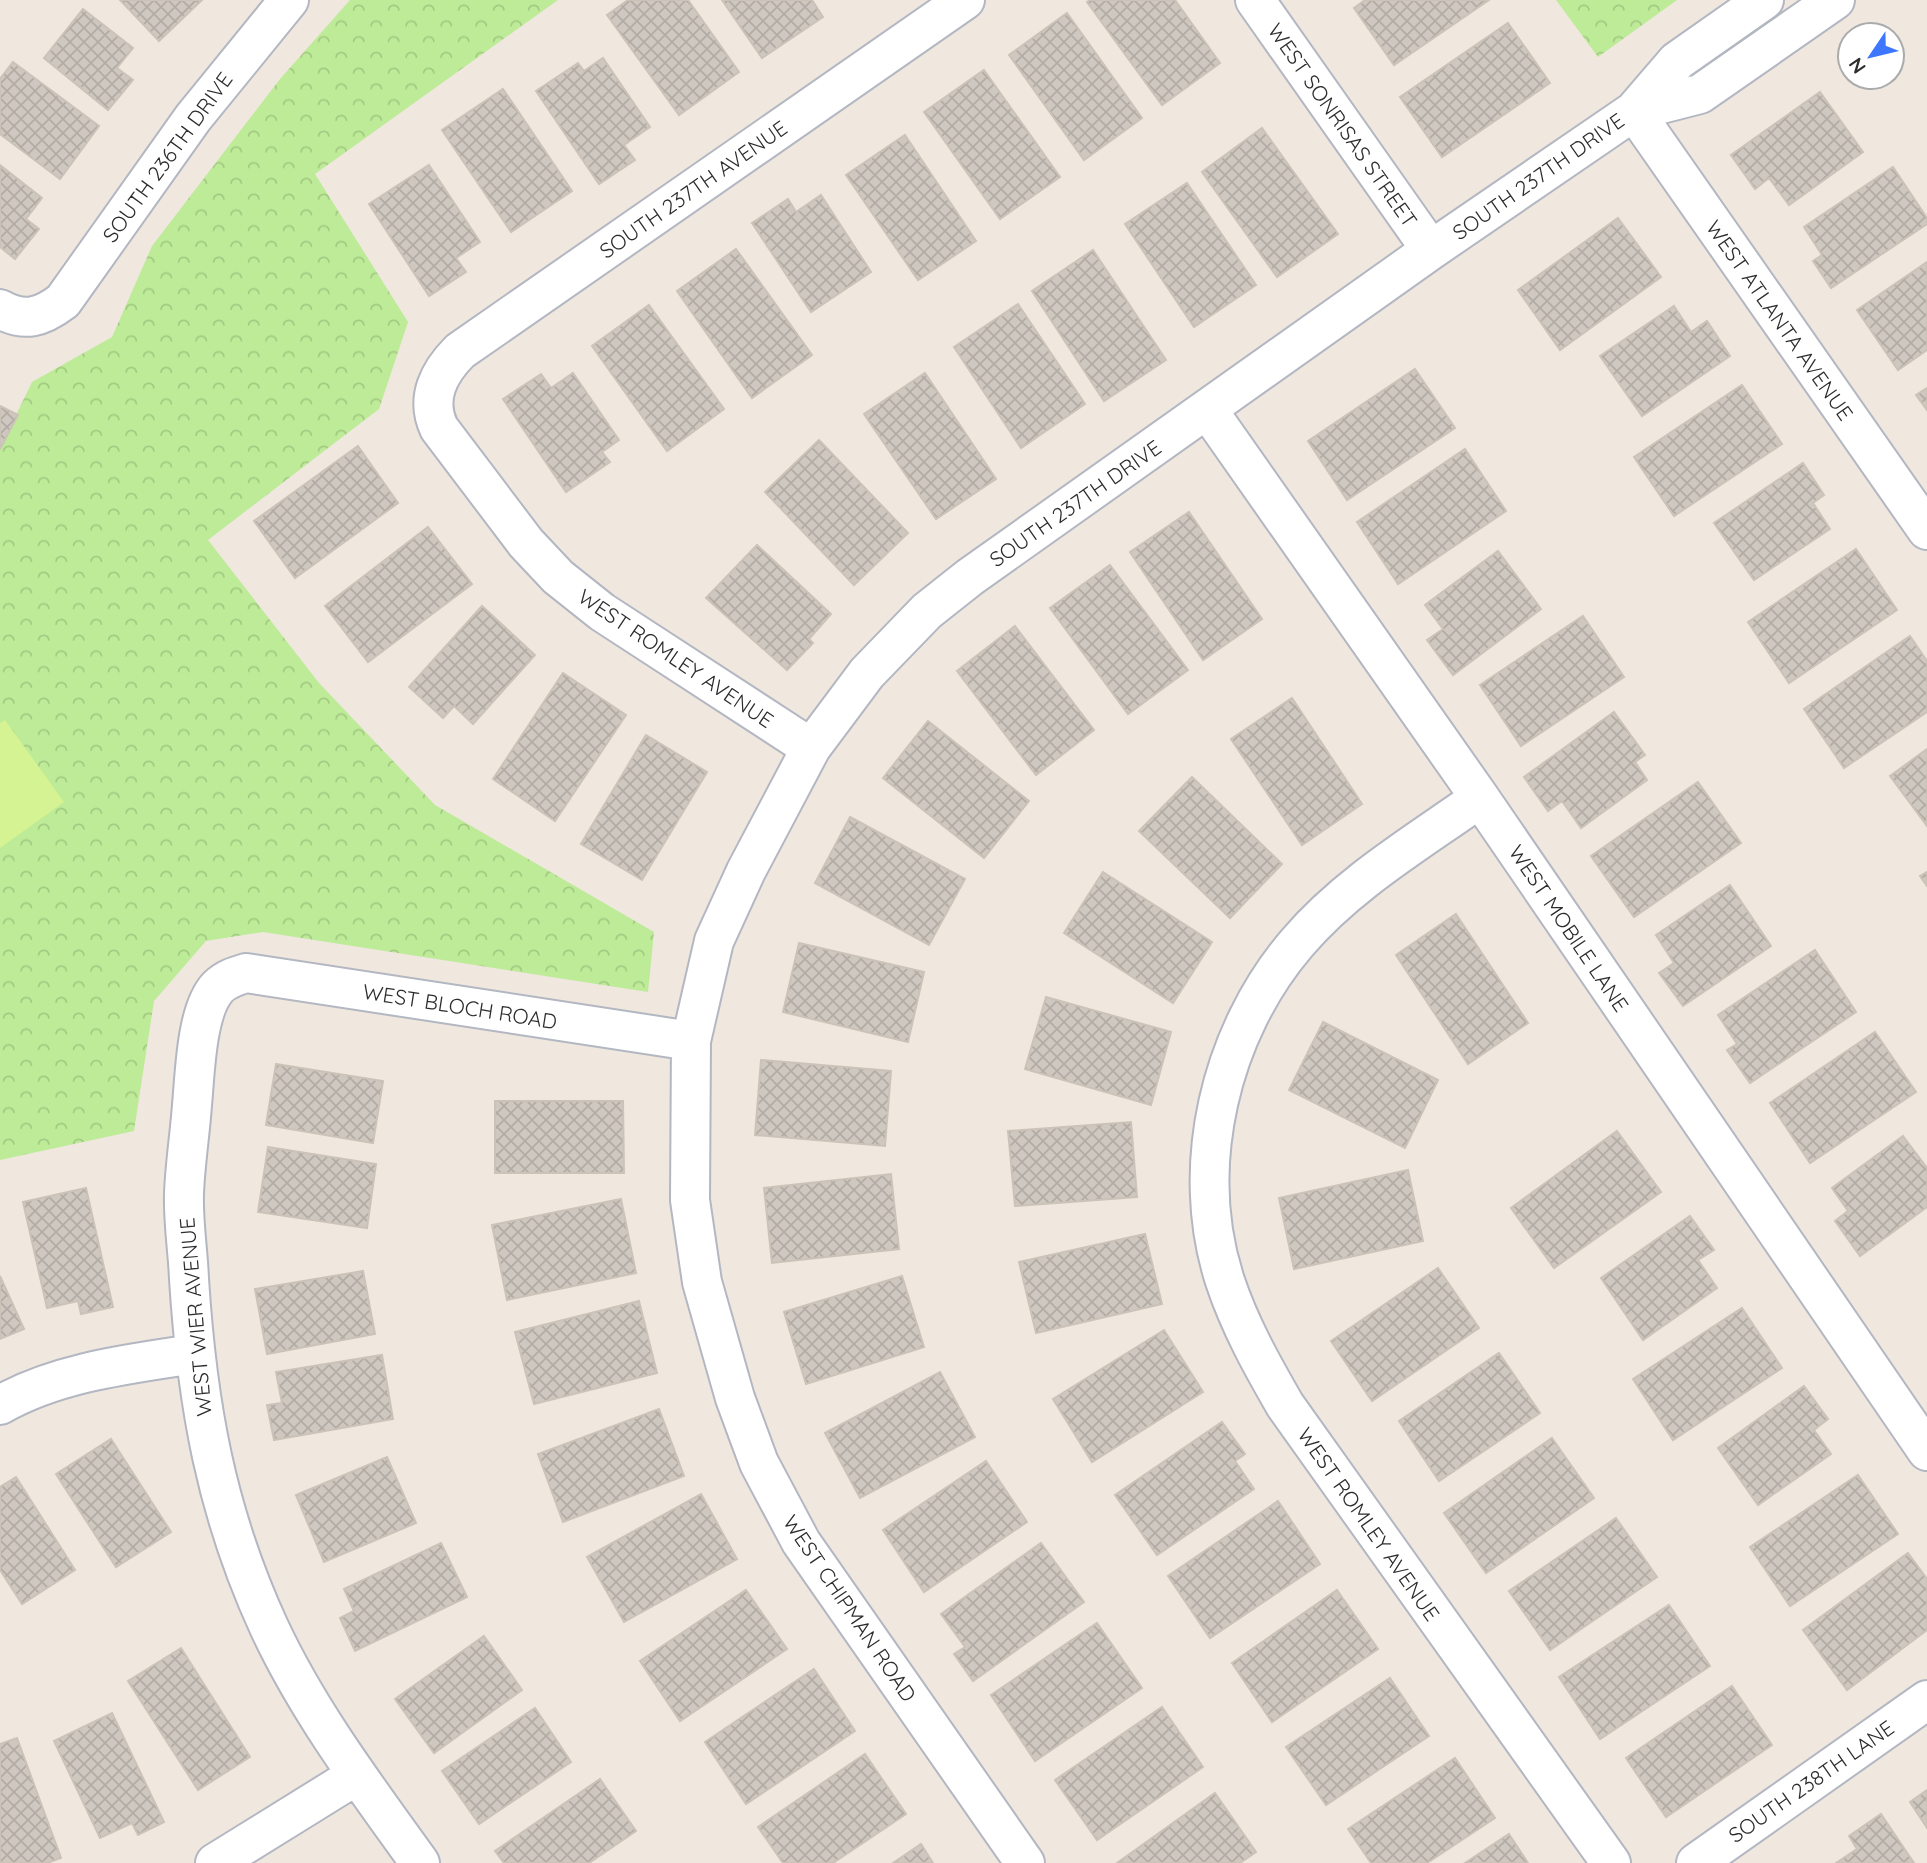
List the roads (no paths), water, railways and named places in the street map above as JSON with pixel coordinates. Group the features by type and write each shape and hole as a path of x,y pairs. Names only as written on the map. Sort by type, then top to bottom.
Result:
{"street":[{"name":"SOUTH 236TH DRIVE","path":"0,309 29,318 46,314 63,301 192,118 289,0"},
{"name":"SOUTH 237TH AVENUE","path":"434,391 446,366 460,351 965,0"},
{"name":"WEST SONRISAS STREET","path":"1255,0 1430,250"},
{"path":"1633,111 1677,61 1764,0"},
{"path":"1633,111 1700,94 1835,0"},
{"name":"SOUTH 237TH DRIVE","path":"691,1041 715,941 746,871 811,748 867,673 927,611 1430,250 1633,111"},
{"name":"WEST ATLANTA AVENUE","path":"1633,111 1927,530"},
{"name":"WEST ROMLEY AVENUE","path":"434,391 434,417 439,428 526,543 558,577 602,612 811,748"},
{"name":"WEST MOBILE LANE","path":"1208,409 1480,798 1927,1451"},
{"name":"WEST ROMLEY AVENUE","path":"1480,798 1349,893 1296,943 1252,1010 1222,1078 1211,1149 1213,1219 1225,1279 1248,1341 1285,1405 1611,1863"},
{"name":"WEST BLOCH ROAD","path":"230,978 246,973 259,974 691,1041"},
{"name":"WEST WIER AVENUE","path":"230,978 217,988 211,1000 198,1045 184,1195 194,1354 206,1440 237,1547 269,1627 289,1665 357,1775 420,1863"},
{"name":"WEST CHIPMAN ROAD","path":"691,1041 690,1200 702,1282 735,1398 759,1463 801,1542 1025,1863"},
{"path":"0,1405 59,1381 124,1364 194,1354"},
{"name":"SOUTH 238TH LANE","path":"1696,1863 1927,1700"},
{"path":"215,1863 357,1775"}]}
